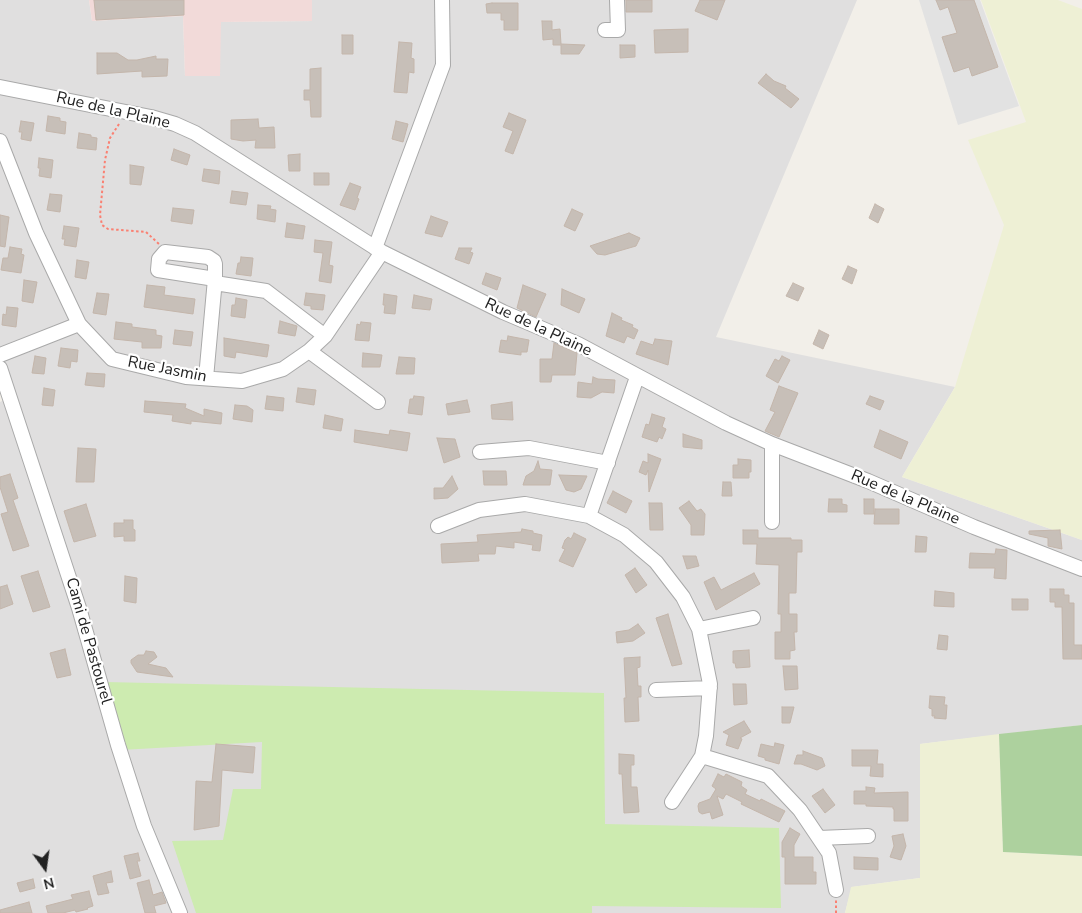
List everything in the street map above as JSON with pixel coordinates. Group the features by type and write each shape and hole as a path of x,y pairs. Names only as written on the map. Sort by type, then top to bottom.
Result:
{"street":[{"name":"Rue Jasmin","path":"0,141 36,233 79,324 112,359 186,377 242,381 283,369 309,351 325,336 379,250 443,65 442,0"},
{"path":"605,30 618,30 617,0"},
{"name":"Rue de la Plaine","path":"0,87 151,117 175,124 195,133 379,250 502,312 578,344 726,423 772,444 868,481 974,527 1082,569"},
{"path":"206,378 215,281 215,264 208,257 165,252 158,259 158,270 215,281 266,292 325,336"},
{"path":"0,355 79,324"},
{"path":"309,351 378,402"},
{"name":"Cami de Pastourel","path":"0,368 79,608 138,808 180,913"},
{"path":"589,516 637,377"},
{"path":"772,444 772,522"},
{"path":"480,452 529,448 608,463"},
{"path":"438,526 479,510 525,504 589,516 624,535 656,562 683,597 699,629 710,688 706,736 702,756 672,802"},
{"path":"699,629 753,618"},
{"path":"656,690 710,688"},
{"path":"702,756 768,776 800,810 829,853 836,890"},
{"path":"819,838 868,836"}],"path":[{"path":"119,124 110,138 105,160 100,215 102,226 108,229 146,232 157,241 165,252"}],"shaded area":[{"path":"0,0 89,0 92,21 183,16 185,76 220,76 220,22 312,21 312,0 857,0 716,337 955,387 902,477 1082,540 1082,725 920,744 920,878 852,887 845,913 0,913 0,402 4,400 0,390"},
{"path":"89,0 312,0 312,21 221,22 220,76 185,76 183,16 92,21"},
{"path":"919,0 980,0 1019,106 958,125"}],"green space":[{"path":"981,0 1058,0 1082,9 1082,540 902,477 955,387 1004,225 968,140 1026,122"},
{"path":"105,682 604,693 605,824 779,828 781,908 592,906 592,913 196,913 172,841 223,840 233,789 261,789 262,742 121,750"},
{"path":"1082,725 1082,856 1003,852 999,734"},
{"path":"999,734 1003,852 1082,856 1082,913 845,913 851,887 920,878 920,744"}],"building":[{"path":"94,0 184,0 184,15 96,20"},
{"path":"626,0 652,0 652,12 626,12"},
{"path":"700,0 725,0 717,20 695,11"},
{"path":"936,0 974,0 998,67 972,76 969,67 954,72 942,37 957,33 948,7 940,10"},
{"path":"518,3 518,30 504,30 504,20 501,20 501,13 487,13 486,4"},
{"path":"542,21 552,21 552,30 560,29 561,44 585,45 579,54 561,54 561,45 553,45 553,39 543,40"},
{"path":"688,29 688,52 655,53 654,30"},
{"path":"342,35 353,35 353,54 342,54"},
{"path":"399,42 412,43 411,58 414,59 414,73 409,72 407,93 394,92"},
{"path":"620,45 635,45 635,57 620,58"},
{"path":"97,53 117,53 128,60 156,56 156,59 168,59 167,76 142,77 142,71 97,74"},
{"path":"321,68 321,117 311,117 310,100 304,100 304,90 310,90 310,69"},
{"path":"766,74 774,81 786,86 785,88 799,99 791,108 758,83"},
{"path":"509,113 526,120 513,154 505,151 513,131 503,127"},
{"path":"48,116 60,118 60,121 66,122 65,134 46,131"},
{"path":"258,119 259,128 274,127 275,148 255,148 256,140 243,141 231,139 231,120"},
{"path":"21,121 34,123 31,141 21,139 22,132 19,132"},
{"path":"396,121 408,124 403,142 392,139"},
{"path":"79,133 97,138 96,150 77,148"},
{"path":"174,149 190,155 187,165 171,160"},
{"path":"300,154 300,171 289,171 288,155"},
{"path":"39,158 53,160 51,178 39,176"},
{"path":"130,165 144,167 141,185 130,184"},
{"path":"204,169 220,171 219,184 202,181"},
{"path":"314,173 329,173 329,185 314,185"},
{"path":"350,183 361,187 355,210 340,205"},
{"path":"232,191 248,193 246,205 230,203"},
{"path":"50,194 62,195 60,212 47,210"},
{"path":"875,204 884,209 878,223 869,218"},
{"path":"258,205 271,206 270,209 276,210 275,222 257,219"},
{"path":"173,208 194,210 192,224 171,221"},
{"path":"572,209 583,214 575,231 564,226"},
{"path":"0,215 9,217 5,247 0,246"},
{"path":"431,216 448,222 442,237 425,233"},
{"path":"287,223 305,226 303,239 285,237"},
{"path":"64,226 79,228 76,247 64,245 65,239 62,239"},
{"path":"629,233 640,238 636,246 605,255 597,254 590,246"},
{"path":"315,240 332,242 329,265 333,266 331,283 319,281 323,253 314,252"},
{"path":"10,247 22,249 21,254 24,255 21,273 1,270 3,258 8,258"},
{"path":"459,248 472,248 470,252 473,253 469,264 455,259"},
{"path":"241,257 253,258 251,276 236,274"},
{"path":"77,260 89,262 86,279 75,277"},
{"path":"848,266 857,270 852,284 842,279"},
{"path":"486,273 501,278 497,290 482,284"},
{"path":"24,280 37,282 33,303 22,301"},
{"path":"793,283 804,288 798,301 786,296"},
{"path":"147,285 165,287 164,295 195,299 193,314 144,307"},
{"path":"523,285 546,294 536,317 517,308"},
{"path":"562,289 585,299 579,313 561,305"},
{"path":"97,293 109,294 106,315 93,313"},
{"path":"306,293 325,295 323,310 311,309 311,306 304,305"},
{"path":"384,294 397,296 395,314 384,313"},
{"path":"414,295 432,299 430,310 412,308"},
{"path":"236,298 247,300 245,318 231,316 232,305 235,305"},
{"path":"7,307 18,308 16,327 2,325 3,314 6,315"},
{"path":"612,313 638,330 634,339 627,336 624,343 606,336"},
{"path":"280,321 297,326 295,336 278,333"},
{"path":"116,322 132,324 132,327 156,330 156,335 162,336 161,348 142,348 142,342 114,339"},
{"path":"361,322 371,323 369,341 355,340 357,324 360,325"},
{"path":"175,330 193,332 191,346 173,344"},
{"path":"819,330 829,335 823,349 813,344"},
{"path":"508,336 529,340 527,352 521,352 521,355 499,352 501,340 507,341"},
{"path":"224,338 269,345 267,357 236,352 235,358 224,356"},
{"path":"655,339 672,341 668,365 636,354 641,341 653,345"},
{"path":"554,343 577,353 575,375 552,375 551,382 540,382 540,359 552,359"},
{"path":"61,348 78,350 77,362 71,361 70,368 58,366"},
{"path":"363,353 382,355 380,367 362,367"},
{"path":"35,356 46,358 44,374 32,373"},
{"path":"782,356 790,360 778,383 766,376 775,359 779,361"},
{"path":"399,357 415,358 414,374 396,374"},
{"path":"87,373 105,374 104,387 85,385"},
{"path":"593,377 615,380 614,393 602,392 591,398 577,397 578,382 592,384"},
{"path":"779,386 798,393 779,437 765,431 775,412 770,410"},
{"path":"44,388 55,390 53,406 42,405"},
{"path":"298,388 316,390 314,405 296,402"},
{"path":"267,396 284,398 283,411 265,409"},
{"path":"414,396 424,397 422,415 408,413 410,399 413,399"},
{"path":"870,396 884,401 880,410 866,404"},
{"path":"467,400 470,412 448,415 446,404"},
{"path":"145,401 186,404 185,408 204,416 204,409 222,413 221,424 191,421 191,424 172,421 173,415 144,412"},
{"path":"512,402 513,420 492,419 491,405"},
{"path":"235,405 247,406 253,410 252,422 233,419"},
{"path":"652,414 665,418 662,427 666,429 662,439 659,437 657,442 642,437 646,424 649,425"},
{"path":"325,415 343,419 341,431 323,428"},
{"path":"355,430 389,435 390,430 410,433 407,451 354,442"},
{"path":"880,430 908,442 901,459 874,447"},
{"path":"683,434 702,440 702,449 683,447"},
{"path":"437,438 455,439 460,457 444,463"},
{"path":"78,448 96,449 94,482 76,482"},
{"path":"648,454 661,459 649,492 648,470 646,475 639,472 643,461 648,463"},
{"path":"738,459 751,460 749,478 733,478 733,465 738,465"},
{"path":"538,461 540,469 552,470 550,485 523,485 526,476 534,471"},
{"path":"483,471 506,471 507,485 484,485"},
{"path":"10,474 18,498 13,500 29,546 13,551 1,514 8,512 0,487 0,477"},
{"path":"559,475 587,476 581,489 574,492 566,490"},
{"path":"452,476 458,489 448,498 434,499 434,488 443,488"},
{"path":"723,482 731,482 732,496 722,496"},
{"path":"613,491 632,501 626,513 607,503"},
{"path":"829,499 842,499 842,504 847,505 847,512 828,512"},
{"path":"864,499 874,499 874,514 864,514"},
{"path":"689,501 697,511 701,509 705,514 704,535 691,535 691,525 679,508"},
{"path":"649,503 662,503 663,530 650,530"},
{"path":"86,504 96,536 74,542 64,511"},
{"path":"875,509 899,509 899,524 874,524"},
{"path":"124,520 133,520 135,541 124,541 124,536 114,537 114,523 124,523"},
{"path":"522,529 542,535 540,551 532,550 533,545 514,542 514,548 496,546 495,554 478,554 479,561 442,563 441,544 478,542 477,535 521,532"},
{"path":"743,530 758,530 758,538 802,540 802,552 797,552 796,593 789,593 789,614 797,614 797,632 794,632 795,650 790,651 790,659 775,659 775,632 781,632 781,614 778,614 779,565 756,564 757,544 743,544"},
{"path":"1060,530 1062,549 1048,546 1048,538 1029,534 1029,531"},
{"path":"574,533 586,539 573,567 559,561 565,549 562,548 565,540 568,537 571,539"},
{"path":"916,536 927,537 926,552 915,552"},
{"path":"996,549 1007,550 1006,579 994,578 995,568 969,568 970,553 995,554"},
{"path":"683,556 696,556 699,566 687,569"},
{"path":"635,568 647,585 636,593 625,575"},
{"path":"38,571 50,607 33,612 21,576"},
{"path":"754,573 760,584 716,610 704,582 714,577 721,590"},
{"path":"125,576 137,578 136,603 124,601"},
{"path":"7,585 13,604 0,609 0,587"},
{"path":"1050,589 1064,589 1064,595 1069,595 1069,603 1074,603 1074,645 1082,645 1082,659 1063,659 1062,607 1055,607 1055,602 1050,602"},
{"path":"935,591 954,593 954,607 934,606"},
{"path":"1012,599 1028,599 1028,610 1012,610"},
{"path":"668,614 682,664 672,666 656,618"},
{"path":"638,624 645,633 633,641 617,643 616,632 629,630"},
{"path":"939,635 948,636 947,650 937,649"},
{"path":"65,649 71,675 57,678 50,653"},
{"path":"749,650 750,667 736,668 735,663 733,663 733,651"},
{"path":"146,651 154,652 157,657 148,664 166,668 173,677 137,672 131,660 138,655 144,655"},
{"path":"640,657 640,667 637,668 638,686 641,686 641,697 638,697 639,721 625,722 624,658"},
{"path":"783,666 797,666 798,689 785,690"},
{"path":"733,684 746,684 747,704 734,705"},
{"path":"930,696 945,697 944,705 947,705 946,719 934,718 935,716 932,716 932,709 929,708"},
{"path":"782,707 794,707 790,723 782,723"},
{"path":"744,721 751,732 740,738 742,739 738,749 726,745 729,735 723,732"},
{"path":"775,743 784,745 779,764 758,756 761,744 774,747"},
{"path":"216,744 255,747 253,773 222,770 219,826 194,830 196,781 212,782"},
{"path":"852,750 878,750 877,764 883,764 883,777 870,776 871,766 852,766"},
{"path":"803,751 822,758 825,766 817,770 801,764 794,764 797,755 803,755"},
{"path":"619,754 634,755 634,765 631,765 631,787 637,787 639,812 624,813 622,774 619,774"},
{"path":"718,774 724,777 726,774 742,782 741,786 747,790 745,794 760,801 761,799 785,811 779,822 741,804 742,802 726,794 723,799 717,796 723,815 712,819 710,812 702,814 699,812 699,803 710,799 716,789 712,786"},
{"path":"866,787 875,788 874,793 908,792 908,821 894,821 893,807 854,804 854,791 866,791"},
{"path":"823,789 835,805 825,813 812,796"},
{"path":"790,828 800,834 794,845 794,857 813,857 813,872 816,872 816,884 785,884 785,857 782,857 782,842"},
{"path":"903,834 906,846 901,860 890,857 894,846 892,836"},
{"path":"138,853 140,861 137,861 141,876 130,879 124,856"},
{"path":"854,857 878,858 878,870 854,869"},
{"path":"111,871 113,882 106,883 109,893 98,895 93,876"},
{"path":"33,879 35,888 20,892 17,883"},
{"path":"149,880 153,895 162,892 166,903 154,906 156,913 145,913 137,883"},
{"path":"89,891 93,906 88,909 76,912 75,910 63,913 48,913 46,906 73,899 71,895"},
{"path":"29,902 32,913 0,913 0,910"}]}
